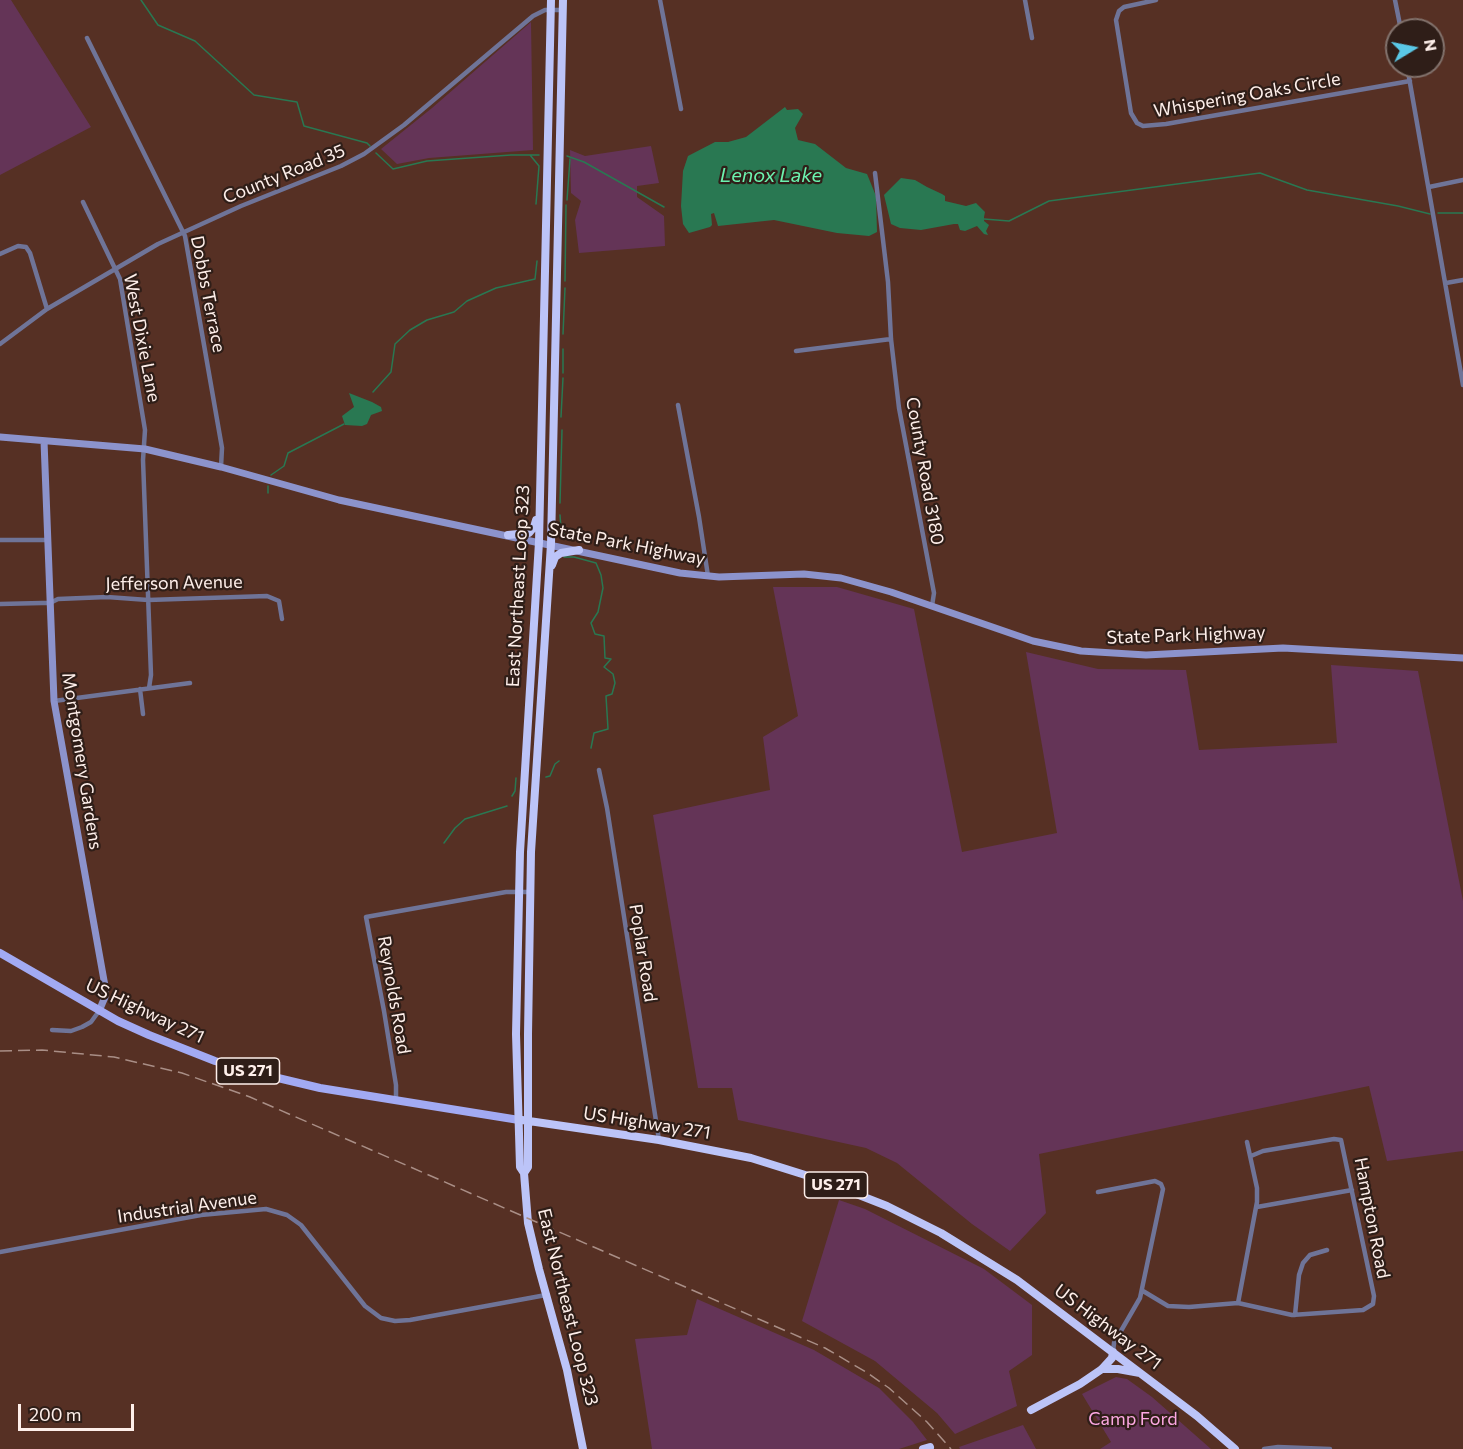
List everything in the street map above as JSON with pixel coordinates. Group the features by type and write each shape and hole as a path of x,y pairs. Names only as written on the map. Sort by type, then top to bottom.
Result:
{"highway":[{"name":"East Northeast Loop 323","path":"563,0 551,544 531,852 528,1034 520,1167 524,1173 530,1230 567,1370 583,1449"},
{"name":"East Northeast Loop 323","path":"523,1120 516,1034 518,892 539,542 551,5"},
{"path":"545,255 557,255"},
{"path":"543,343 555,343"},
{"path":"540,456 552,457"},
{"path":"508,535 525,534 531,531 535,525 539,505"},
{"path":"549,574 559,554 579,550"},
{"path":"534,634 546,635"},
{"path":"525,762 537,763"},
{"path":"520,852 531,852"},
{"path":"517,968 528,969"},
{"path":"516,1034 528,1034"},
{"name":"US Highway 271","path":"523,1120 705,1148 771,1164 829,1182 887,1206 941,1233 989,1261 1143,1374 1235,1449"},
{"path":"1102,1343 1106,1357 1102,1369"},
{"path":"1031,1410 1080,1384 1102,1369 1112,1358 1113,1352"},
{"path":"1102,1369 1118,1369 1143,1374"}],"main road":[{"name":"State Park Highway","path":"0,437 145,449 221,467 339,500 680,573 708,576 804,574 833,577 882,589 1033,641 1100,653 1159,654 1283,648 1463,658"},
{"name":"Montgomery Gardens","path":"44,441 54,701 105,986 105,997 99,1011"},
{"name":"US Highway 271","path":"0,953 99,1011 149,1035 232,1066 320,1088 523,1120"}],"street":[{"path":"660,0 681,109"},
{"path":"1025,0 1032,38"},
{"name":"Whispering Oaks Circle","path":"1156,0 1124,7 1116,17 1131,113 1137,123 1143,126 1166,124 1410,81"},
{"path":"1395,0 1399,18"},
{"name":"County Road 35","path":"0,344 47,309 183,231 341,166 364,154 404,126 529,19 551,5 562,10"},
{"name":"Dobbs Terrace","path":"87,38 183,231 222,448 221,467"},
{"path":"1409,78 1463,385"},
{"name":"County Road 3180","path":"875,173 888,282 891,339 899,408 934,593 932,606"},
{"path":"1429,187 1463,180"},
{"name":"West Dixie Lane","path":"83,202 120,279 145,435 143,460 151,675 149,688"},
{"path":"0,254 18,246 26,247 30,253 47,309"},
{"path":"1446,283 1463,280"},
{"path":"796,351 891,339"},
{"path":"678,405 708,576"},
{"path":"0,540 47,540"},
{"name":"Jefferson Avenue","path":"0,604 50,603 58,599 107,597 148,600 272,596 279,601 282,619"},
{"path":"54,701 190,684"},
{"path":"141,689 143,714"},
{"name":"Poplar Road","path":"599,770 607,808 659,1140"},
{"name":"Reynolds Road","path":"396,1101 396,1085 386,1023 366,917 518,892 530,892"},
{"path":"52,1030 76,1030 91,1022 99,1011"},
{"name":"Hampton Road","path":"1251,1156 1263,1151 1337,1138 1341,1140 1374,1302 1369,1308 1363,1310 1295,1315"},
{"path":"1238,1303 1257,1207 1257,1188 1247,1142"},
{"path":"1098,1192 1151,1181 1160,1183 1163,1189 1143,1290 1114,1342 1113,1352"},
{"path":"1257,1207 1352,1190"},
{"name":"Industrial Avenue","path":"0,1252 190,1216 254,1208 267,1209 287,1215 301,1225 365,1306 381,1318 395,1321 410,1320 546,1295"},
{"path":"1143,1290 1165,1305 1172,1307 1238,1303 1295,1315 1299,1275 1303,1263 1310,1255 1327,1250"},
{"path":"1264,1449 1278,1447 1330,1449"}],"green space":[{"path":"0,0 11,0 91,127 0,175"},
{"path":"531,22 533,150 429,158 397,164 381,149 432,108"},
{"path":"651,146 659,183 637,186 637,197 664,216 665,246 579,253 575,220 581,201 571,193 570,150 585,156"},
{"path":"773,587 837,587 914,609 962,852 1057,833 1026,652 1098,669 1186,670 1199,750 1337,743 1331,665 1418,671 1463,901 1463,1151 1387,1161 1369,1086 1039,1154 1046,1213 1010,1251 972,1224 897,1163 866,1148 738,1120 732,1088 698,1088 653,815 770,790 763,737 798,716"},
{"path":"839,1200 865,1209 984,1269 1032,1305 1032,1355 1009,1371 1017,1406 955,1434 937,1413 875,1361 802,1321"},
{"path":"697,1299 814,1350 879,1388 913,1422 927,1440 899,1449 652,1449 635,1339 687,1335"},
{"name":"Camp Ford","path":"1116,1377 1127,1379 1152,1397 1211,1449 1100,1449 1111,1442 1082,1394"},
{"path":"1023,1425 1036,1449 960,1449 959,1447"}],"water":[{"name":"Lenox Lake","path":"785,107 787,110 798,109 803,114 795,128 798,140 815,144 846,168 867,174 876,196 877,232 869,236 837,233 774,220 718,226 714,213 711,214 712,225 710,227 689,233 683,224 681,206 683,171 688,156 715,142 728,142 746,137"},
{"path":"901,178 915,180 942,194 945,196 945,201 966,206 976,203 985,212 984,221 989,225 986,231 988,235 977,226 965,231 960,230 958,224 921,230 900,228 891,224 884,195"},
{"path":"349,393 372,402 381,407 382,411 371,415 367,424 362,426 345,425 342,416 354,407"}],"waterway":[{"path":"141,0 158,25 195,41 254,95 297,102 304,126 367,143 370,146"},
{"path":"376,153 393,169 427,161 539,155"},
{"path":"530,155 539,166 536,204"},
{"path":"567,156 584,162 664,207"},
{"path":"567,200 570,159"},
{"path":"984,219 1009,221 1049,201 1260,173 1307,190 1430,214"},
{"path":"565,281 566,205"},
{"path":"1438,213 1463,213"},
{"path":"373,392 391,372 395,344 410,330 427,320 454,312 467,301 496,288 535,279 537,261"},
{"path":"563,334 565,288"},
{"path":"563,349 563,373"},
{"path":"561,417 563,378"},
{"path":"271,475 284,466 288,453 344,424"},
{"path":"560,503 562,430"},
{"path":"268,486 268,493"},
{"path":"560,515 565,539"},
{"path":"564,557 574,557 596,563 603,588 598,612 591,623 595,634 604,636 605,658 611,659 604,667 613,674 615,683 612,694 606,696 608,729 594,733 591,748"},
{"path":"546,777 550,776 555,764 559,761"},
{"path":"512,796 515,791 516,778"},
{"path":"444,843 465,819 507,806"}],"railway":[{"path":"0,1051 42,1050 114,1057 182,1073 250,1097 825,1348 889,1388 927,1422 951,1449"}]}
